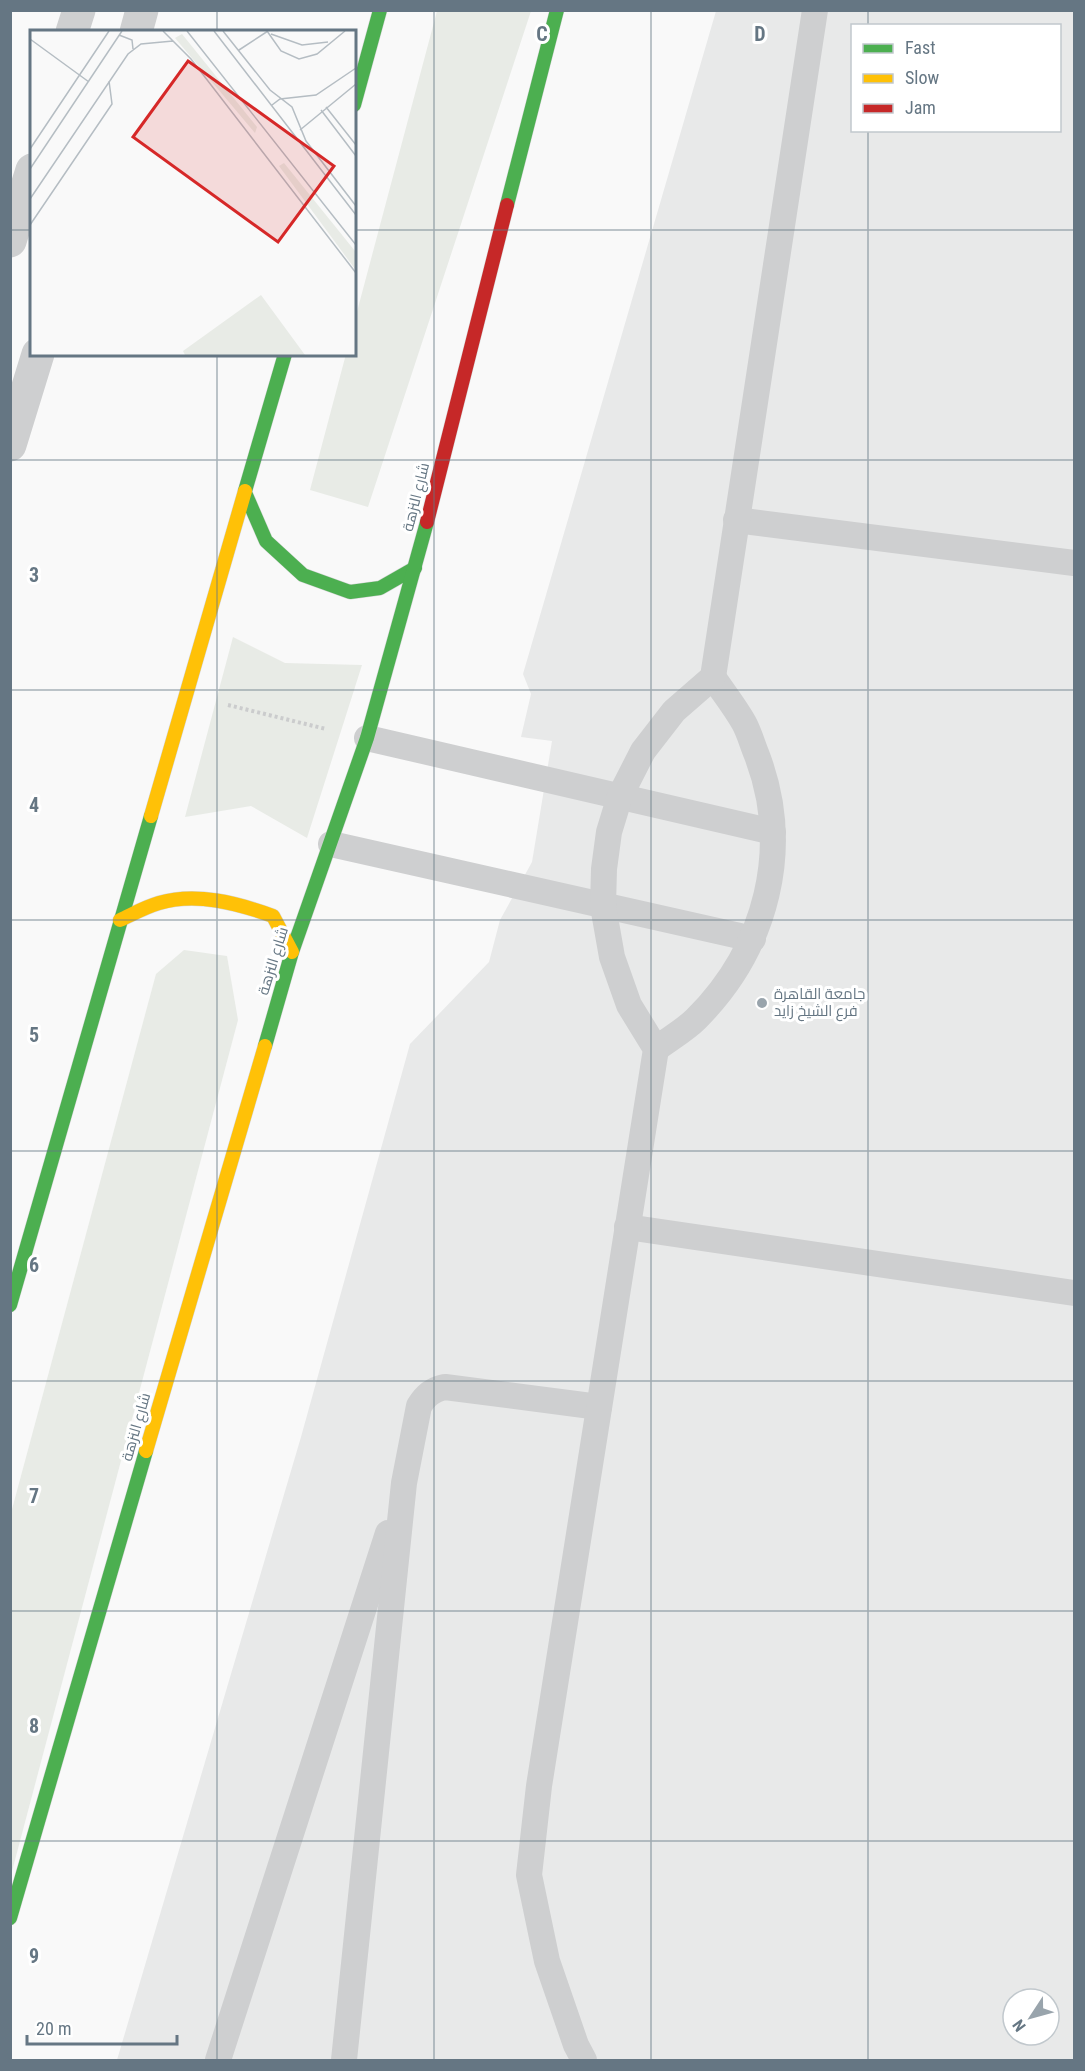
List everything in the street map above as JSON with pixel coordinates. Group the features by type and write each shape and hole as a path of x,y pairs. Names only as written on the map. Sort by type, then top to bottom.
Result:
{"main road":[{"path":"356,98 380,10"},
{"name":"شارع النزهة","path":"10,1918 292,952 366,738 415,568 557,10"},
{"path":"10,1305 284,356"},
{"path":"246,495 266,541 303,575 350,592 380,588 415,568"},
{"path":"120,920 163,902 209,899 254,909 273,916 292,952"}],"street":[{"path":"73,30 79,10"},
{"path":"137,30 142,10"},
{"path":"10,242 30,177"},
{"path":"10,445 37,356"}],"lane":[{"path":"584,2061 576,2045 547,1961 529,1875 539,1786 656,1049 629,1005 612,957 603,906 604,869 609,832 620,796 643,751 674,711 713,677 815,10"},
{"path":"736,520 1074,563"},
{"path":"656,1049 695,1020 728,982 753,939 765,904 772,868 773,832 765,776 744,723 713,677"},
{"path":"366,738 773,832"},
{"path":"331,844 753,939"},
{"path":"627,1227 1074,1293"},
{"path":"344,2061 404,1483 419,1406 425,1396 435,1390 457,1388 599,1407"},
{"path":"218,2061 404,1483"}],"path":[{"path":"186,696 366,738"}],"shaded area":[{"path":"437,11 531,11 368,507 310,490 345,356 356,356 356,315"},
{"name":"جامعة القاهرة فرع الشيخ زايد","path":"716,11 1074,11 1074,2060 117,2060 301,1437 410,1044 489,962 500,920 532,862 552,741 521,737 531,694 523,674"},
{"path":"233,637 285,663 362,665 307,838 251,806 185,817"},
{"path":"184,950 227,956 238,1020 11,1875 11,1513 156,974"}],"traffic: fast":[{"path":"356,98 380,10"},
{"path":"507,205 557,10"},
{"path":"245,491 284,356"},
{"path":"246,495 266,541 303,575 350,592 380,588 415,568"},
{"path":"265,1046 292,952 367,738 427,522"},
{"path":"10,1305 151,816"},
{"path":"10,1918 146,1451"}],"traffic: slow":[{"path":"151,816 245,491"},
{"path":"120,920 149,906 173,900 216,900 273,916 292,952"},
{"path":"146,1451 265,1046"}],"traffic: jam":[{"path":"427,522 507,205"}],"place":[{"name":"جامعة القاهرة فرع الشيخ زايد","path":"762,1003"}]}
